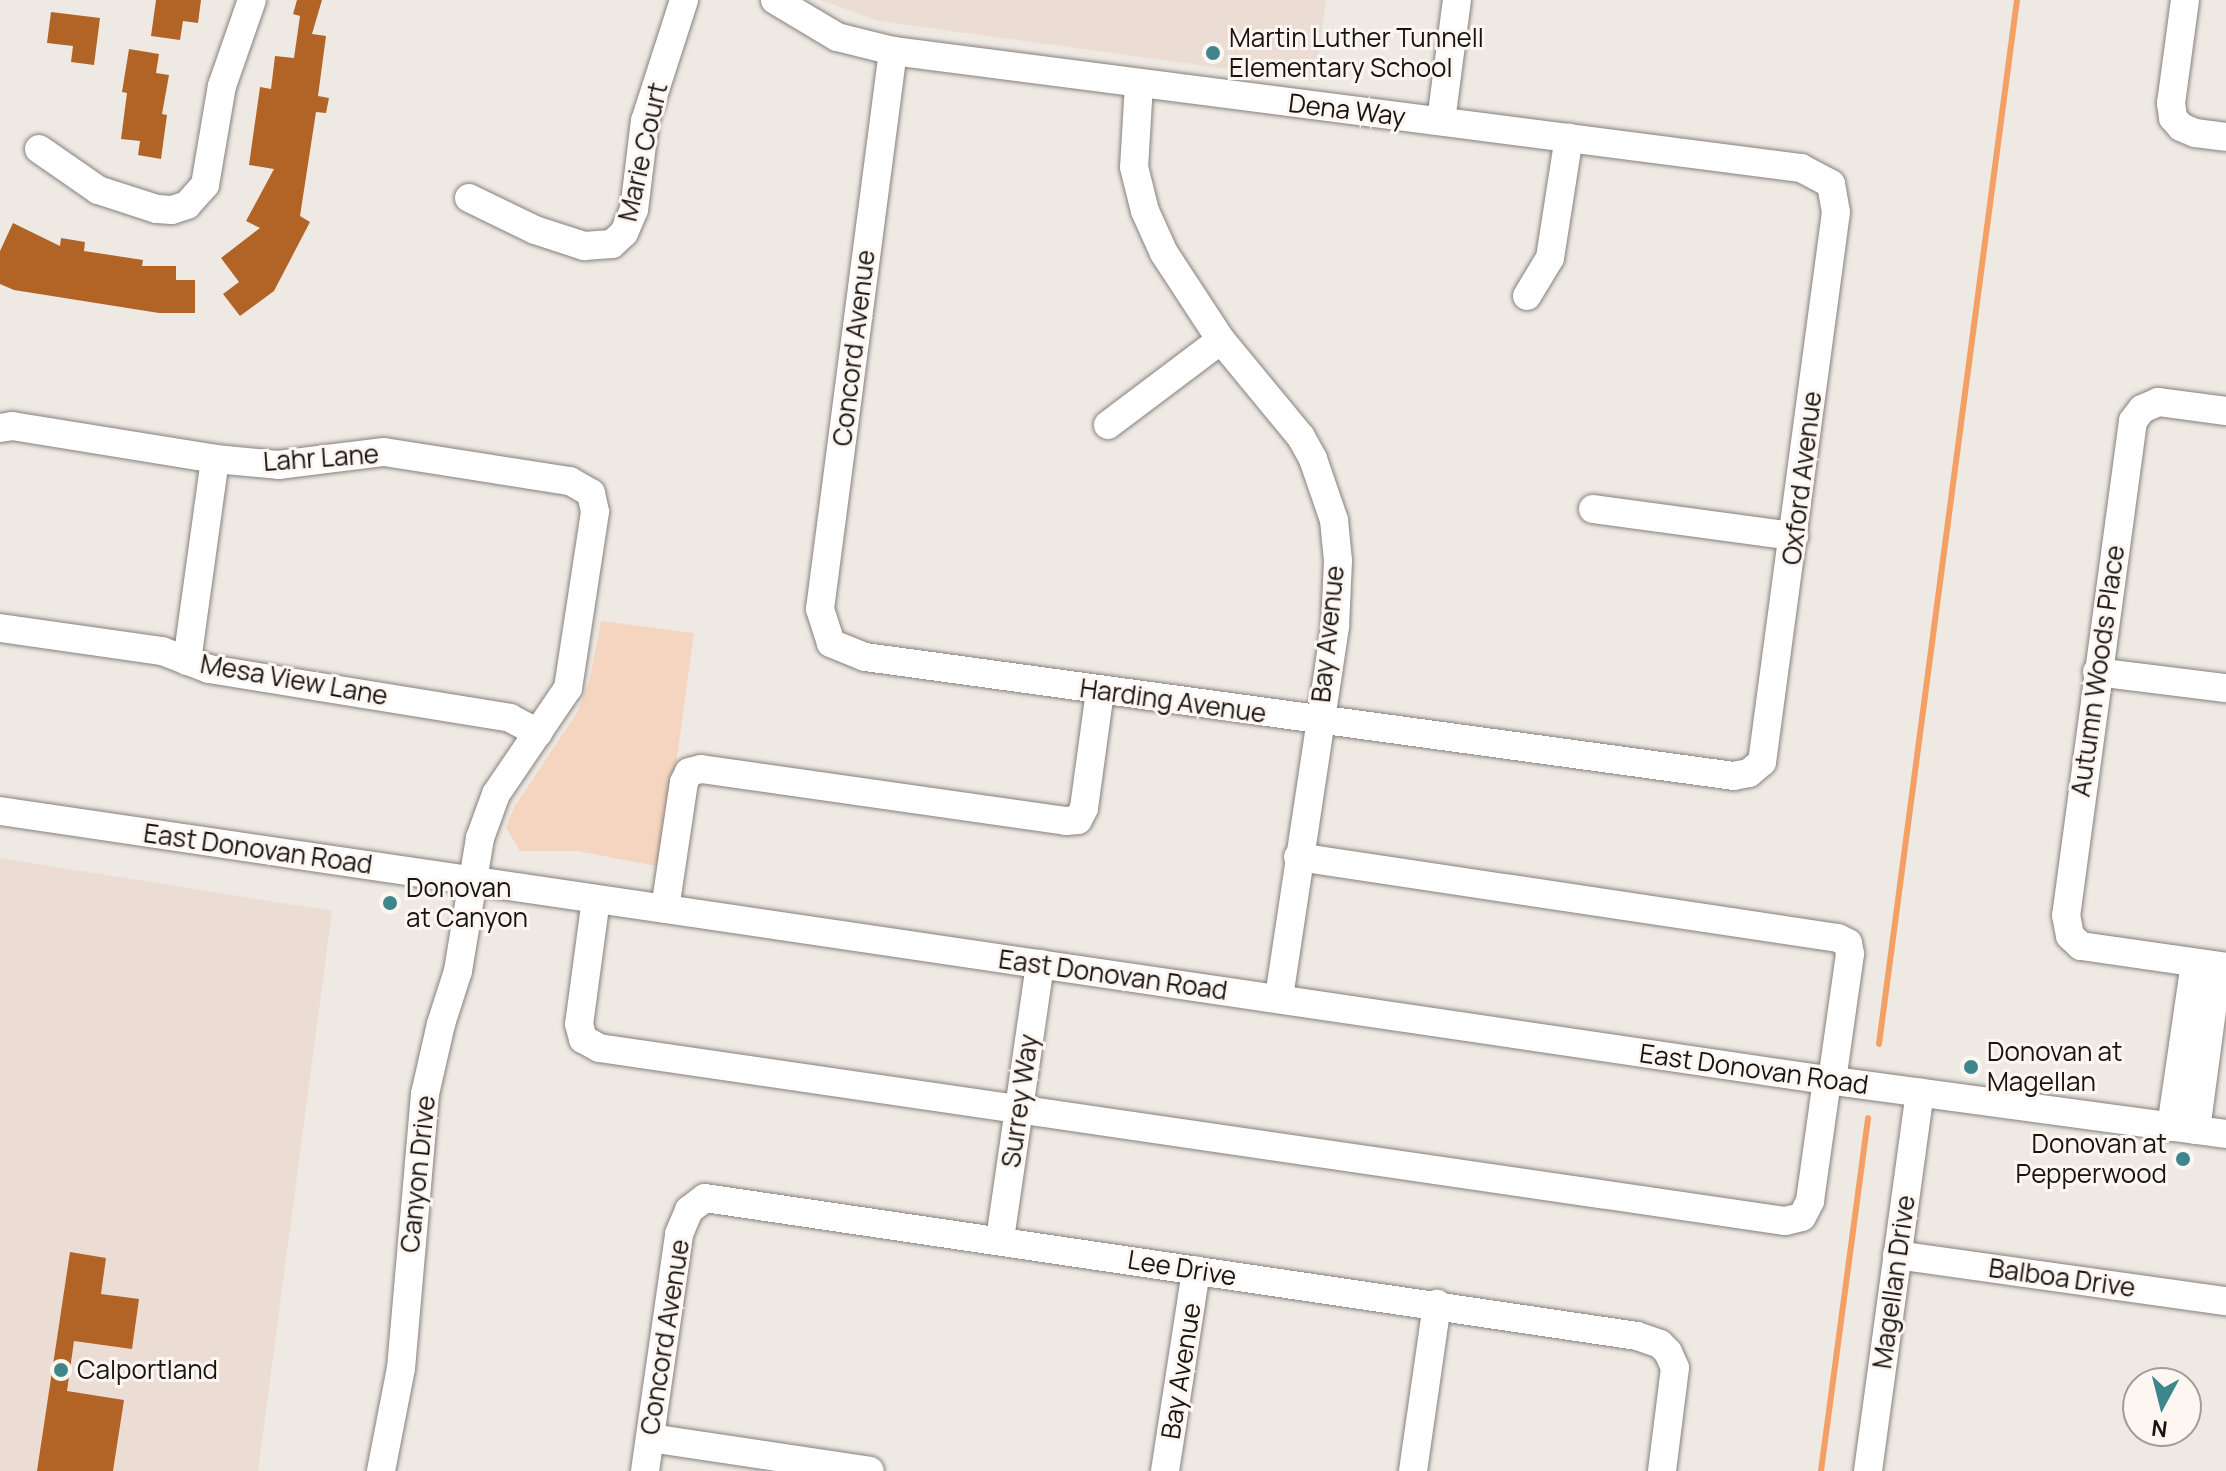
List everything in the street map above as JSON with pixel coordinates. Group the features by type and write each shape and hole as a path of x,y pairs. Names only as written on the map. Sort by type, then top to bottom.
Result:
{"street":[{"path":"39,149 98,190 157,209 172,210 187,205 205,185 222,86 252,0"},
{"name":"Marie Court","path":"469,198 535,230 584,246 598,247 618,238 634,210 645,121 684,0"},
{"name":"Dena Way","path":"775,0 837,37 893,51 1801,168 1831,184"},
{"path":"1441,121 1457,0"},
{"path":"2185,0 2171,103 2173,118 2181,127 2195,133 2226,137"},
{"name":"Concord Avenue","path":"831,643 820,609 893,51"},
{"name":"Bay Avenue","path":"1139,84 1134,167 1145,211 1164,253 1221,340 1301,437 1313,459 1334,520 1338,561 1335,627 1318,721 1279,999"},
{"path":"1527,296 1550,258 1569,137"},
{"name":"Oxford Avenue","path":"1756,769 1766,754 1836,212 1831,184"},
{"path":"1108,425 1221,340"},
{"name":"Autumn Woods Place","path":"2213,965 2081,946 2070,936 2066,915 2133,421 2142,409 2158,402 2226,411"},
{"name":"Lahr Lane","path":"0,428 12,426 215,459 278,465 384,452 570,481 591,493"},
{"path":"187,661 215,459"},
{"name":"Canyon Drive","path":"381,1471 401,1368 425,1094 441,1024 458,971 480,838 496,794 568,688 595,512 591,493"},
{"path":"1593,509 1794,536"},
{"name":"Mesa View Lane","path":"0,628 162,651 209,669 510,718 538,733"},
{"name":"Harding Avenue","path":"831,643 865,657 1318,721 1734,776 1756,769"},
{"path":"2097,672 2226,688"},
{"path":"665,909 684,782 689,772 701,769 1066,821 1078,820 1084,808 1100,691"},
{"name":"East Donovan Road","path":"0,811 1830,1080 2226,1134"},
{"path":"596,899 579,1024 583,1039 599,1048 1785,1221 1802,1217 1810,1201 1850,954 1848,943 1838,938 1298,857"},
{"name":"Surrey Way","path":"1000,1239 1040,964"},
{"path":"2183,1129 2213,965"},
{"name":"Magellan Drive","path":"1868,1471 1920,1093"},
{"name":"Lee Drive","path":"693,1205 705,1198 1000,1239 1637,1336 1668,1352 1675,1368 1662,1471"},
{"name":"Concord Avenue","path":"645,1471 679,1234 693,1205"},
{"name":"Balboa Drive","path":"1897,1255 2226,1301"},
{"name":"Bay Avenue","path":"1165,1471 1196,1270"},
{"path":"1413,1471 1437,1304"},
{"path":"650,1438 870,1471"}],"shaded area":[{"name":"Martin Luther Tunnell Elementary School","path":"821,0 1326,0 1315,81 879,21"},
{"path":"601,621 694,633 662,867 577,851 520,851 506,828 514,807 577,713 589,682"},
{"path":"0,858 332,911 258,1471 0,1471"}],"building":[{"path":"156,0 201,0 198,23 183,21 180,40 151,36"},
{"path":"297,0 322,0 312,34 326,36 318,96 329,98 326,113 316,112 300,216 310,222 274,291 240,316 223,294 239,282 221,258 260,228 246,221 274,169 249,165 260,87 271,89 275,56 294,58 300,16 293,14"},
{"path":"51,12 100,18 94,65 71,62 73,46 47,43"},
{"path":"129,49 159,54 156,73 169,75 162,114 167,115 161,159 138,155 140,141 121,139 127,93 122,92"},
{"path":"13,223 60,246 61,238 85,242 84,251 143,260 142,266 176,266 176,280 195,280 195,313 159,313 14,290 0,284 0,251"},
{"name":"Calportland","path":"70,1252 106,1258 101,1294 139,1299 132,1349 74,1341 67,1391 124,1400 113,1471 37,1471"}],"waterway":[{"path":"1879,1044 2017,0"},
{"path":"1821,1471 1868,1118"}],"place":[{"name":"Martin Luther Tunnell Elementary School","path":"1213,53"},
{"name":"Donovan at Canyon","path":"390,903"},
{"name":"Donovan at Magellan","path":"1971,1067"},
{"name":"Donovan at Pepperwood","path":"2183,1159"},
{"name":"Calportland","path":"61,1370"}]}
